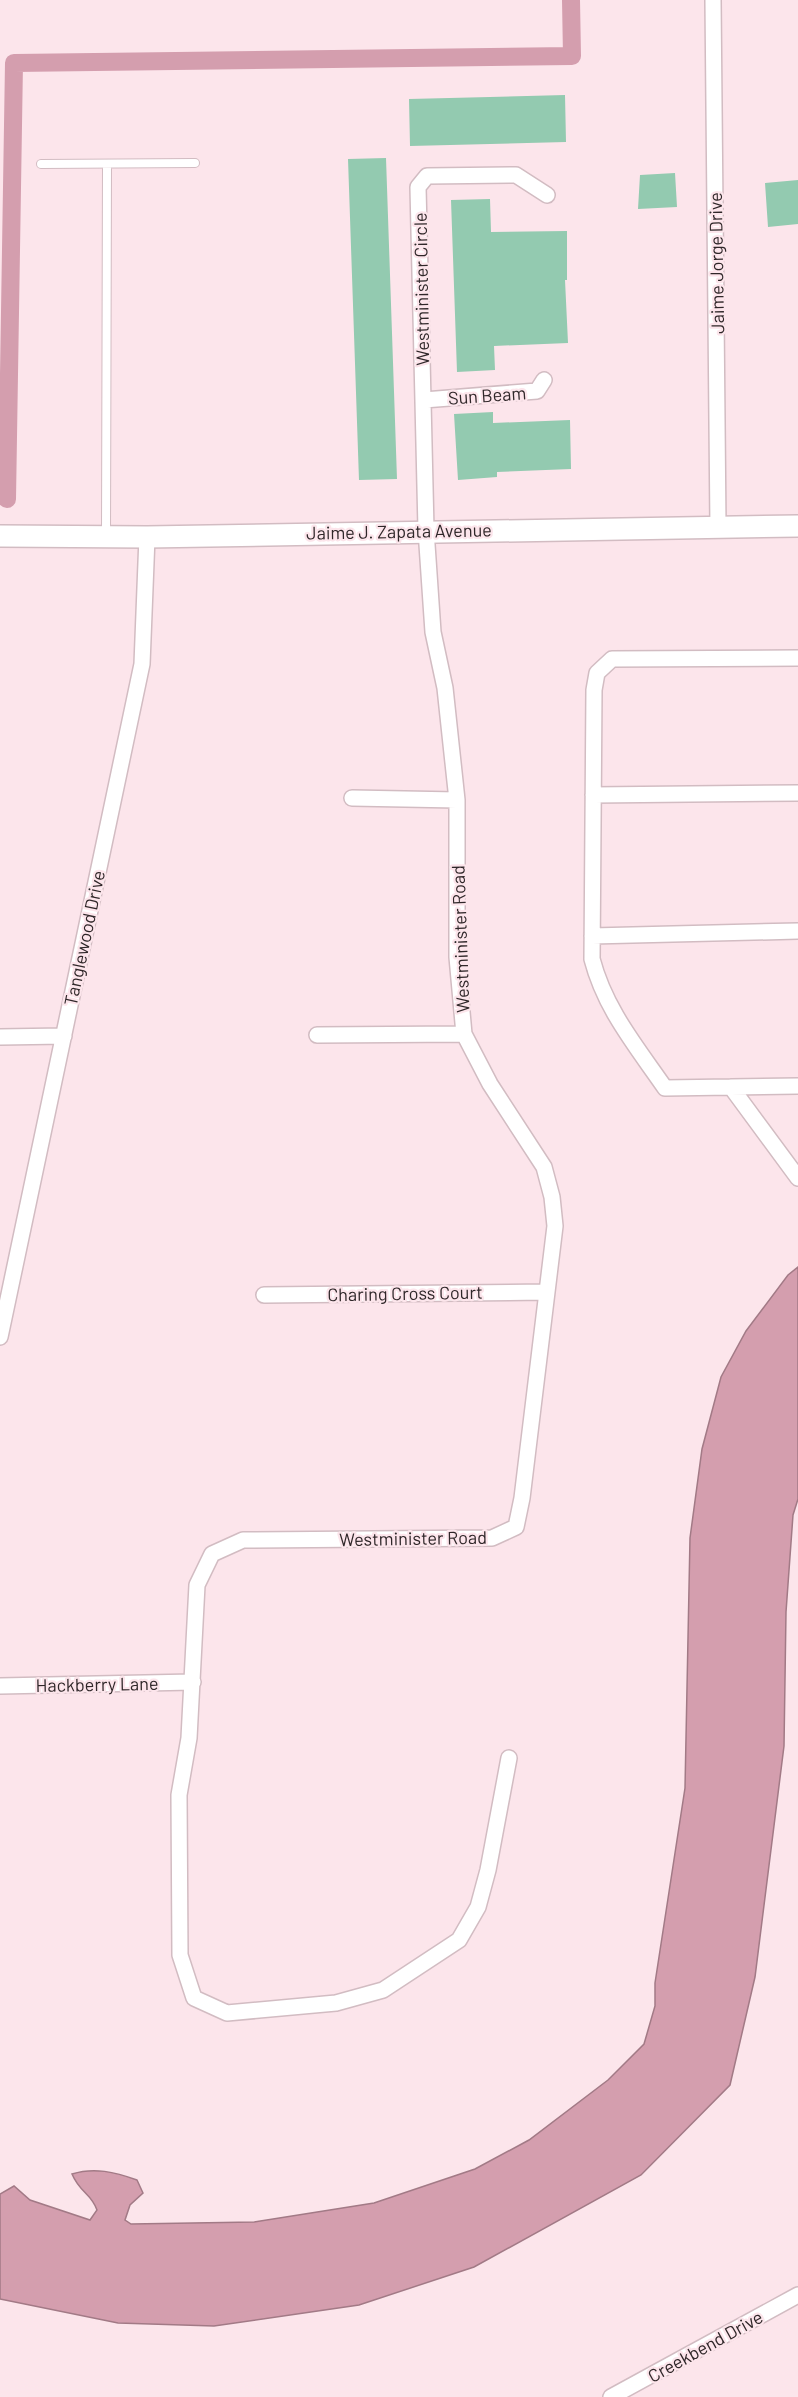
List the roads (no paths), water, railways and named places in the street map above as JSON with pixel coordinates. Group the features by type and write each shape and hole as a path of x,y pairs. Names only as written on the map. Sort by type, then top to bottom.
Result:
{"street":[{"name":"Jaime Jorge Drive","path":"713,0 718,527"},
{"name":"Westminister Circle","path":"426,530 418,188 427,176 516,175 547,195"},
{"name":"Sun Beam","path":"424,400 537,391 544,380"},
{"name":"Jaime J. Zapata Avenue","path":"0,536 147,537 426,530 798,526"},
{"name":"Westminister Road","path":"426,530 433,632 445,688 457,800 457,957 464,1034 490,1084 544,1167 552,1197 555,1226 522,1498 516,1527 492,1538 243,1540 212,1554 197,1585 194,1682 189,1738 179,1796 180,1955 194,1998 227,2013 336,2003 383,1990 459,1940 478,1907 488,1870 509,1758"},
{"name":"Tanglewood Drive","path":"0,1337 142,664 147,537"},
{"path":"798,658 612,659 597,673 594,690 592,936 592,959 599,986 611,1010 665,1088 798,1086"},
{"path":"593,795 798,793"},
{"path":"352,798 457,800"},
{"path":"592,936 798,931"},
{"path":"317,1035 464,1034"},
{"path":"0,1037 64,1035"},
{"path":"731,1087 798,1178"},
{"name":"Charing Cross Court","path":"264,1295 546,1292"},
{"name":"Hackberry Lane","path":"0,1686 194,1682"},
{"name":"Creekbend Drive","path":"611,2397 798,2295"}],"lane":[{"path":"41,164 195,163"},
{"path":"105,537 107,164"}],"waterway":[{"path":"7,499 14,63 572,56 571,0"}]}
